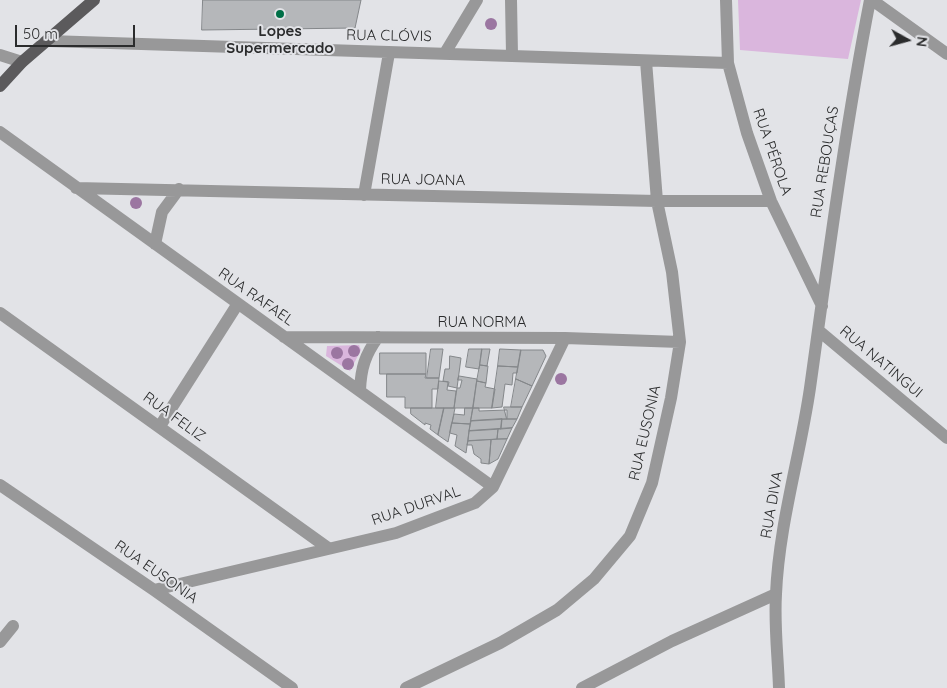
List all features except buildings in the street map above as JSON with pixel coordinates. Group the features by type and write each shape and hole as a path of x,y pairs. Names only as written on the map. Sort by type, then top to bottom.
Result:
{"main road":[{"path":"0,86 22,62 94,0"}],"street":[{"path":"445,54 477,0"},
{"path":"511,0 512,54"},
{"name":"RUA PÉROLA","path":"726,0 728,63 747,133 771,201 822,306"},
{"path":"871,0 947,54"},
{"name":"RUA REBOUÇAS","path":"818,330 831,226 852,97 871,0"},
{"name":"RUA CLÓVIS","path":"49,40 389,53 512,54 728,63"},
{"path":"364,194 389,53"},
{"path":"0,54 22,62"},
{"name":"RUA EUSONIA","path":"406,688 500,642 557,610 594,579 630,536 652,483 671,398 680,342 672,272 657,201 646,61"},
{"name":"RUA RAFAEL","path":"0,132 237,304 360,390 493,488"},
{"name":"RUA JOANA","path":"76,188 657,201 771,201"},
{"path":"155,244 162,212 179,189"},
{"path":"160,426 237,304"},
{"name":"RUA FELIZ","path":"0,313 328,548"},
{"name":"RUA NATINGUI","path":"818,330 947,438"},
{"name":"RUA DIVA","path":"779,688 776,594 784,524 805,421 818,330"},
{"name":"RUA NORMA","path":"284,337 565,338 680,342"},
{"path":"360,390 361,369 367,352 378,337"},
{"name":"RUA DURVAL","path":"154,590 396,533 475,503 493,488 565,338"},
{"name":"RUA EUSONIA","path":"0,485 154,590 292,688"},
{"path":"582,688 672,641 776,594"},
{"path":"0,642 13,626"}],"shaded area":[{"path":"738,0 861,0 848,59 740,50"},
{"path":"359,345 361,350 350,371 326,356 327,346"}],"place":[{"name":"Lopes Supermercado","path":"280,14"}]}
